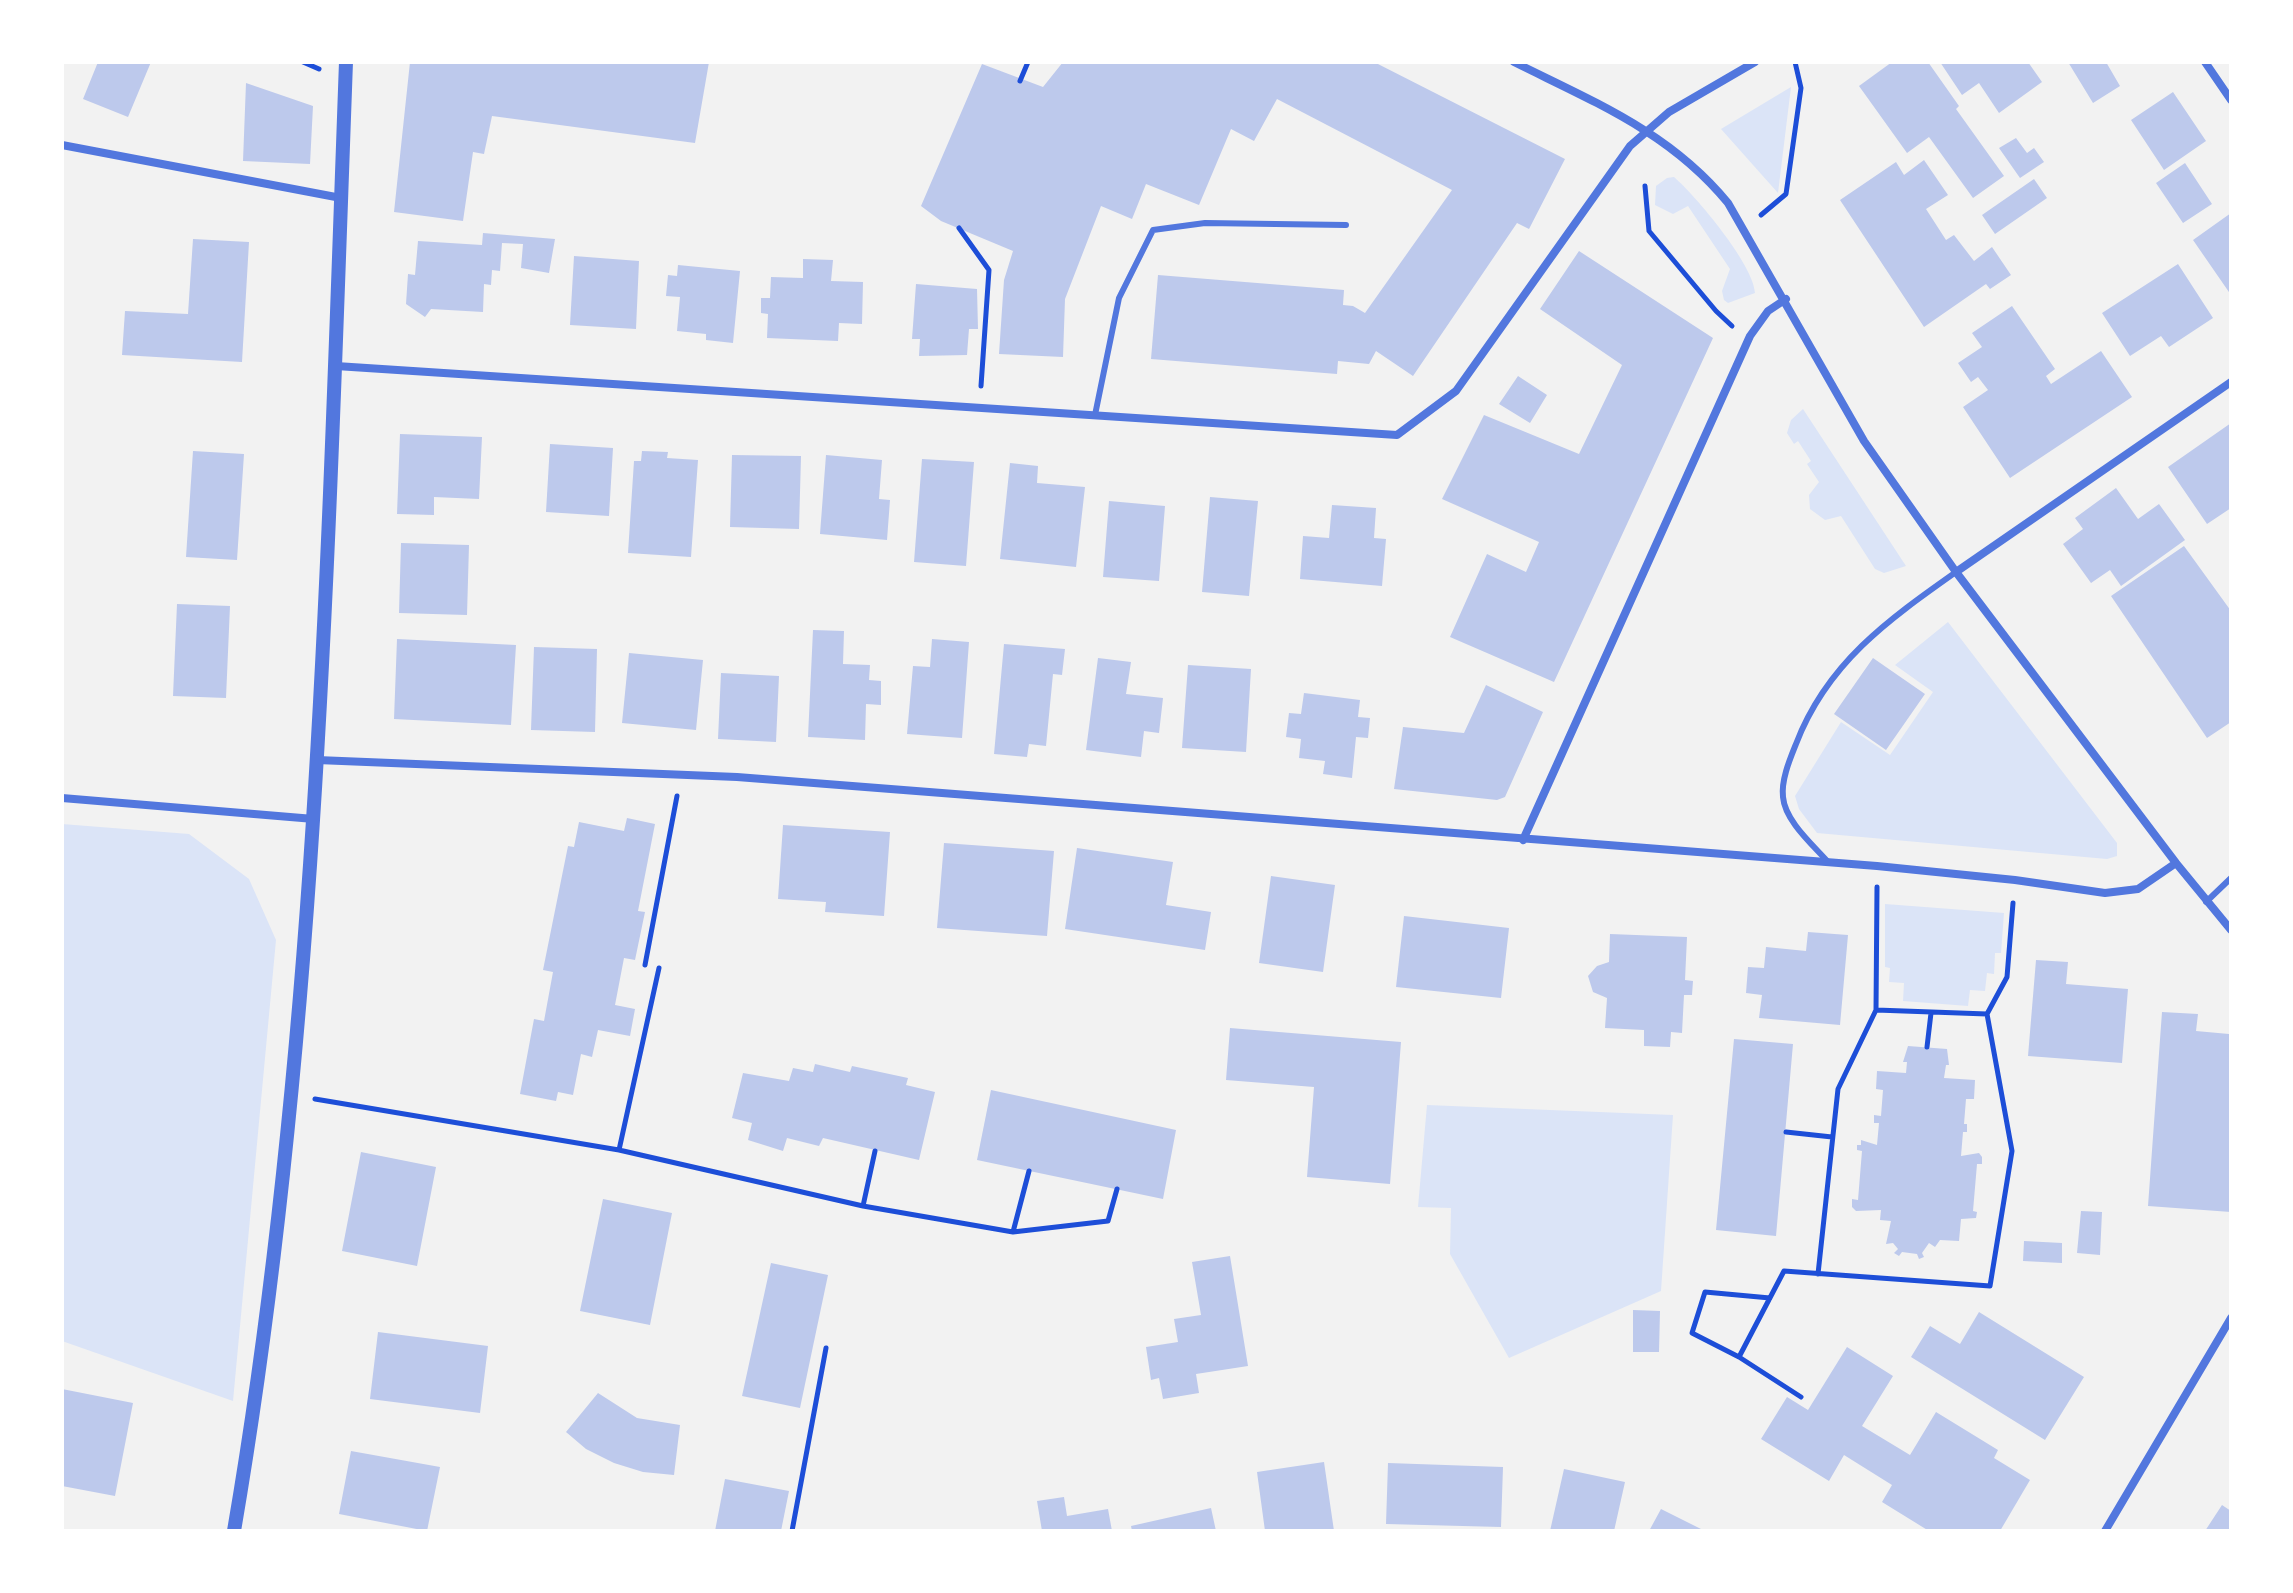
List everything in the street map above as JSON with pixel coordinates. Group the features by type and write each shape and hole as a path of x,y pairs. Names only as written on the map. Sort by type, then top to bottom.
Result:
{"street":[{"path":"234,1531 272,1284 314,819 336,366 346,62"},
{"path":"1514,62 1647,129 1708,179 1745,227 1864,441 1956,572 2176,863 2231,930"},
{"path":"2205,62 2231,100"},
{"path":"336,366 1397,435 1456,391 1614,165 1647,129 1748,64"},
{"path":"62,145 341,198"},
{"path":"1523,840 1750,336 1768,311 1786,299"},
{"path":"1956,572 2231,382"},
{"path":"317,760 737,777 1877,866 2122,893 2138,889 2176,863"},
{"path":"62,798 314,819"},
{"path":"2105,1531 2231,1318"}],"lane":[{"path":"1095,415 1119,298 1153,230 1205,223 1346,225"},
{"path":"1828,862 1799,828 1783,799 1790,760 1802,727 1824,688 1863,641 1956,572"},
{"path":"2206,902 2231,878"}],"path":[{"path":"303,62 312,66"},
{"path":"1020,81 1028,62"},
{"path":"1745,227 1780,203 1786,194 1801,88 1795,62"},
{"path":"1645,186 1649,231 1716,311 1750,336"},
{"path":"959,228 989,270 980,407"},
{"path":"645,965 681,776"},
{"path":"1818,1274 1838,1089 1876,1010 1877,866"},
{"path":"1739,1357 1784,1271 1990,1286 2012,1151 1987,1014 2007,977 2015,880"},
{"path":"619,1150 659,968"},
{"path":"1876,1010 1987,1014"},
{"path":"1927,1047 1931,1013"},
{"path":"291,1095 619,1150 863,1206 1013,1232 1108,1221 1117,1189"},
{"path":"1786,1132 1832,1137"},
{"path":"863,1206 875,1151"},
{"path":"1013,1232 1029,1171"},
{"path":"1770,1298 1705,1292 1692,1333 1739,1357 1801,1397"},
{"path":"792,1531 826,1348"}],"shaded area":[{"path":"1791,87 1778,193 1721,129"},
{"path":"1674,177 1696,199 1735,249 1755,293 1728,303 1724,300 1722,291 1730,269 1688,206 1673,214 1655,205 1656,186"},
{"path":"1803,409 1906,566 1884,573 1875,569 1841,516 1825,520 1810,509 1809,495 1819,482 1807,464 1811,461 1798,441 1794,444 1787,433 1791,420"},
{"path":"1948,622 2117,843 2117,856 2107,859 1817,833 1799,809 1795,796 1841,722 1890,755 1933,692 1895,665"},
{"path":"62,824 189,834 249,879 276,940 233,1401 62,1341"},
{"path":"1885,904 2004,913 2001,953 1995,953 1994,974 1987,973 1985,991 1970,990 1968,1006 1903,1001 1904,983 1889,982 1890,968 1885,967"},
{"path":"1427,1105 1673,1115 1661,1291 1509,1358 1450,1254 1451,1208 1418,1207"}],"building":[{"path":"98,62 151,62 128,117 83,99"},
{"path":"410,62 709,62 695,143 492,116 484,154 473,152 463,221 394,212"},
{"path":"1063,62 1374,62 1565,159 1529,229 1517,223 1413,376 1376,351 1369,364 1338,361 1337,374 1151,359 1158,275 1344,290 1343,305 1353,306 1365,313 1452,190 1277,99 1254,141 1231,129 1199,205 1146,184 1132,219 1101,206 1065,299 1063,357 999,354 1004,280 1013,251 941,221 921,206 982,64 1043,87"},
{"path":"1892,62 1928,62 1959,106 1956,109 2004,176 1973,198 1929,137 1907,153 1859,86"},
{"path":"1940,62 2028,62 2042,82 1999,113 1979,83 1962,95"},
{"path":"2068,62 2106,62 2120,86 2093,103"},
{"path":"246,83 313,106 310,164 243,161"},
{"path":"2173,92 2206,141 2164,170 2131,120"},
{"path":"2016,138 2027,153 2034,148 2044,162 2020,178 1999,148"},
{"path":"1924,160 1948,195 1926,209 1946,240 1954,235 1974,261 1992,247 2011,275 1990,289 1986,284 1924,327 1840,200 1896,162 1904,175"},
{"path":"2185,163 2212,204 2183,223 2156,183"},
{"path":"2034,179 2047,198 1995,234 1982,215"},
{"path":"2231,213 2231,295 2193,240"},
{"path":"483,233 555,239 549,273 521,268 523,244 502,243 500,271 492,270 491,285 484,284 483,312 431,309 425,317 406,304 408,274 415,275 418,241 482,245"},
{"path":"193,239 249,242 242,362 122,355 125,311 188,314"},
{"path":"1579,251 1713,338 1554,682 1450,637 1487,554 1526,572 1539,542 1442,499 1484,415 1579,454 1622,365 1540,309"},
{"path":"574,256 639,261 636,329 570,325"},
{"path":"803,259 833,260 831,281 863,282 862,324 839,323 838,341 767,338 768,314 761,313 761,298 770,298 771,277 803,278"},
{"path":"2178,264 2213,318 2169,347 2161,336 2130,356 2102,313"},
{"path":"678,265 740,271 733,343 706,340 706,334 677,331 680,297 666,296 668,275 677,276"},
{"path":"916,284 977,289 978,329 969,329 967,355 919,356 920,339 912,339"},
{"path":"2012,306 2055,369 2046,376 2051,384 2101,351 2132,397 2010,478 1963,407 1988,390 1978,377 1971,382 1958,363 1982,347 1972,333"},
{"path":"1518,376 1547,395 1530,423 1499,404"},
{"path":"2231,423 2231,508 2207,524 2168,467"},
{"path":"400,434 482,437 479,499 434,497 434,515 397,514"},
{"path":"550,444 613,448 609,516 546,512"},
{"path":"193,451 244,454 237,560 186,557"},
{"path":"642,451 668,452 667,458 698,460 691,557 628,553 634,461 641,461"},
{"path":"732,455 801,456 799,529 730,527"},
{"path":"826,455 882,460 879,499 890,500 887,540 820,534"},
{"path":"922,459 974,462 966,566 914,562"},
{"path":"1010,463 1038,466 1037,483 1085,487 1076,567 1000,559"},
{"path":"2116,488 2138,519 2159,504 2185,540 2121,586 2110,570 2091,583 2063,544 2083,529 2075,518"},
{"path":"1210,497 1258,501 1249,596 1202,592"},
{"path":"1109,501 1165,506 1159,581 1103,577"},
{"path":"1332,505 1376,508 1374,538 1386,539 1382,586 1300,579 1303,536 1329,538"},
{"path":"401,543 469,545 467,615 399,613"},
{"path":"2184,546 2231,611 2231,722 2207,738 2111,596"},
{"path":"177,604 230,606 226,698 173,696"},
{"path":"813,630 844,631 843,664 870,665 869,680 881,681 881,705 866,704 865,740 808,737"},
{"path":"397,639 516,645 511,725 394,719"},
{"path":"932,639 969,642 962,738 907,734 913,666 930,667"},
{"path":"1004,644 1065,649 1062,675 1053,674 1046,746 1029,744 1027,757 994,754"},
{"path":"534,647 597,649 595,732 531,730"},
{"path":"629,653 703,660 696,730 622,723"},
{"path":"1098,658 1131,662 1126,694 1163,698 1159,733 1144,731 1141,757 1086,750"},
{"path":"1873,658 1925,694 1886,750 1834,714"},
{"path":"1188,665 1251,669 1246,752 1182,748"},
{"path":"721,673 779,676 776,742 718,739"},
{"path":"1486,685 1543,712 1505,797 1497,800 1394,789 1403,727 1464,733"},
{"path":"1304,693 1360,700 1358,717 1370,718 1368,738 1356,737 1352,778 1323,774 1325,761 1299,758 1301,739 1286,737 1289,713 1301,714"},
{"path":"627,818 655,824 638,911 645,912 635,960 624,958 615,1005 635,1009 630,1036 598,1030 592,1057 581,1054 573,1095 558,1092 556,1101 520,1094 534,1019 544,1021 553,972 543,970 568,846 574,847 579,822 624,831"},
{"path":"783,825 890,832 884,916 825,912 826,902 778,899"},
{"path":"944,843 1054,851 1047,936 937,928"},
{"path":"1077,848 1173,862 1166,905 1211,912 1205,950 1065,929"},
{"path":"1271,876 1335,885 1323,972 1259,963"},
{"path":"1404,916 1509,928 1501,998 1396,987"},
{"path":"1808,932 1848,935 1840,1025 1759,1018 1762,995 1746,993 1748,967 1764,968 1766,947 1806,951"},
{"path":"1610,934 1687,937 1685,980 1693,981 1692,995 1684,995 1682,1033 1671,1032 1670,1047 1644,1046 1644,1030 1605,1028 1607,998 1593,992 1588,976 1597,966 1609,962"},
{"path":"2036,960 2068,962 2066,984 2128,989 2122,1063 2028,1056"},
{"path":"2162,1012 2198,1014 2196,1031 2229,1034 2231,1212 2148,1206"},
{"path":"1230,1028 1401,1042 1390,1184 1307,1177 1314,1087 1226,1080"},
{"path":"1734,1039 1793,1044 1776,1236 1716,1230"},
{"path":"1908,1046 1947,1049 1949,1065 1946,1065 1944,1078 1975,1080 1974,1099 1966,1099 1964,1124 1967,1124 1967,1132 1963,1132 1961,1156 1979,1153 1982,1157 1982,1164 1977,1164 1973,1211 1977,1212 1976,1218 1961,1219 1959,1241 1940,1240 1935,1247 1929,1243 1922,1253 1924,1257 1919,1259 1917,1254 1902,1252 1899,1256 1894,1253 1898,1249 1893,1243 1886,1244 1891,1221 1880,1220 1881,1210 1856,1211 1852,1207 1852,1199 1858,1200 1862,1151 1857,1150 1857,1145 1861,1145 1861,1140 1877,1145 1879,1123 1874,1123 1874,1115 1881,1116 1883,1090 1876,1089 1877,1071 1906,1073 1907,1062 1903,1062"},
{"path":"815,1064 850,1072 852,1066 908,1078 906,1085 935,1092 919,1160 823,1138 819,1146 787,1138 783,1151 748,1140 752,1123 732,1118 743,1073 789,1081 793,1068 813,1072"},
{"path":"991,1090 1176,1130 1163,1199 977,1160"},
{"path":"361,1152 436,1167 417,1266 342,1251"},
{"path":"603,1199 672,1213 650,1325 580,1311"},
{"path":"2081,1211 2102,1212 2100,1255 2077,1253"},
{"path":"2024,1241 2062,1243 2062,1263 2023,1261"},
{"path":"1230,1256 1248,1366 1196,1374 1199,1393 1163,1399 1159,1378 1151,1380 1146,1347 1178,1342 1174,1319 1201,1315 1192,1262"},
{"path":"771,1263 828,1275 800,1408 742,1396"},
{"path":"1633,1310 1660,1311 1659,1352 1633,1352"},
{"path":"1979,1312 2084,1377 2045,1440 1911,1357 1930,1326 1960,1344"},
{"path":"378,1332 488,1346 480,1413 370,1399"},
{"path":"1847,1347 1893,1376 1862,1426 1910,1455 1936,1412 1998,1450 1994,1458 2030,1480 2000,1531 1929,1531 1882,1502 1892,1485 1844,1455 1829,1481 1761,1439 1787,1397 1808,1410"},
{"path":"62,1389 133,1403 115,1496 62,1486"},
{"path":"598,1393 637,1418 680,1425 674,1475 643,1472 614,1463 586,1449 566,1432"},
{"path":"351,1451 440,1467 427,1531 339,1514"},
{"path":"1324,1462 1334,1531 1265,1531 1257,1472"},
{"path":"1388,1463 1503,1467 1501,1527 1386,1524"},
{"path":"1564,1469 1625,1482 1614,1531 1550,1531"},
{"path":"725,1479 789,1491 781,1531 715,1531"},
{"path":"1064,1497 1067,1516 1108,1509 1112,1531 1042,1531 1037,1501"},
{"path":"2222,1505 2231,1511 2231,1531 2205,1531"},
{"path":"1211,1508 1216,1531 1132,1531 1131,1526"},
{"path":"1661,1509 1705,1531 1649,1531"}]}
